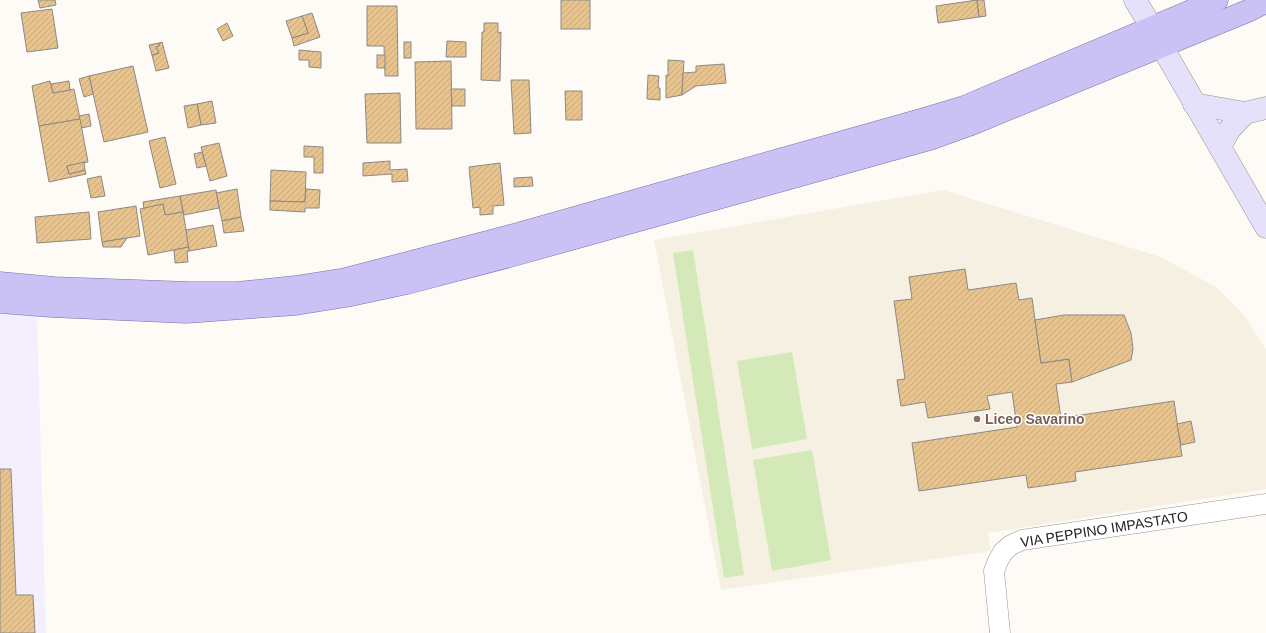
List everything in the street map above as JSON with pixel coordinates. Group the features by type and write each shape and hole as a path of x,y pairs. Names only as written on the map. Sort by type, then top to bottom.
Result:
{"main road":[{"path":"0,283 54,288 190,293 237,293 295,287 346,278 503,238 964,107 1217,0"},
{"path":"0,302 51,306 186,312 296,304 346,296 407,283 510,256 930,139 969,125 1261,9"},
{"path":"1165,52 1220,147 1260,205 1266,227"},
{"path":"1194,104 1245,113 1266,108"},
{"path":"1220,147 1229,130 1245,113"}],"street":[{"name":"VIA PEPPINO IMPASTATO","path":"1000,633 994,571 1003,552 1011,545 1022,540 1266,504"}],"shaded area":[{"name":"Liceo Savarino","path":"943,190 1161,257 1216,287 1244,315 1266,349 1266,489 988,533 991,551 721,590 654,240"},
{"path":"0,313 37,315 46,633 0,633"}],"green space":[{"path":"693,250 744,575 724,578 673,253"},
{"path":"792,352 807,439 752,449 737,361"},
{"path":"812,450 831,560 772,571 753,460"}],"building":[{"path":"38,0 55,0 56,5 40,8"},
{"path":"561,0 590,0 590,29 561,29"},
{"path":"977,0 979,17 938,23 936,6"},
{"path":"977,0 984,0 986,16 979,17"},
{"path":"367,6 397,6 398,76 385,76 384,46 367,46"},
{"path":"52,9 58,48 27,52 21,13"},
{"path":"312,13 320,37 294,46 292,38 308,33 302,16"},
{"path":"302,16 308,33 292,38 286,21"},
{"path":"227,23 233,36 223,41 217,29"},
{"path":"484,23 498,23 498,33 501,32 500,81 481,80 482,32 484,32"},
{"path":"447,41 466,42 466,57 446,57"},
{"path":"162,42 169,68 156,71 152,55 159,53 156,47"},
{"path":"404,42 411,42 411,58 404,58"},
{"path":"159,43 159,46 156,47 159,53 152,55 149,45"},
{"path":"299,50 321,52 321,68 309,67 309,60 299,60"},
{"path":"377,55 385,55 385,68 377,68"},
{"path":"668,60 684,61 682,95 666,98 666,75 668,76"},
{"path":"451,61 452,129 416,129 415,62"},
{"path":"724,64 726,83 696,86 682,95 683,73 696,72 696,66"},
{"path":"133,66 148,132 104,142 89,76"},
{"path":"648,75 659,76 658,88 660,88 660,100 647,99"},
{"path":"89,76 93,94 84,97 79,79"},
{"path":"511,80 529,80 531,133 514,134"},
{"path":"50,81 53,93 74,89 80,119 39,126 32,86"},
{"path":"69,81 70,90 53,93 51,84"},
{"path":"451,89 465,89 465,106 452,106"},
{"path":"565,91 582,91 582,120 566,120"},
{"path":"400,93 401,143 367,143 365,94"},
{"path":"212,101 216,123 201,125 197,104"},
{"path":"197,104 201,125 188,128 184,106"},
{"path":"89,114 91,126 81,128 79,116"},
{"path":"80,119 88,162 67,166 69,174 85,170 86,174 49,182 39,126"},
{"path":"165,137 176,184 160,188 149,141"},
{"path":"219,143 227,176 210,181 201,147"},
{"path":"304,146 323,147 323,173 314,173 314,157 304,157"},
{"path":"202,152 206,166 197,168 194,154"},
{"path":"390,161 390,170 407,169 408,181 392,182 392,174 363,176 363,163"},
{"path":"84,162 85,170 69,174 67,166"},
{"path":"500,163 504,205 493,206 493,214 480,215 480,207 473,208 469,167"},
{"path":"271,170 306,172 305,202 270,201"},
{"path":"101,176 105,196 91,198 87,179"},
{"path":"532,177 533,186 514,187 514,178"},
{"path":"237,189 241,217 222,221 216,193"},
{"path":"306,189 320,190 319,208 305,208 305,212 270,210 270,201 305,202"},
{"path":"216,190 219,208 184,215 180,196"},
{"path":"180,196 183,212 165,215 163,204 144,209 143,202"},
{"path":"163,204 165,215 183,212 189,247 148,255 140,209"},
{"path":"136,206 140,236 102,242 98,212"},
{"path":"89,212 91,239 37,243 35,217"},
{"path":"241,217 244,231 224,233 222,221"},
{"path":"213,225 217,246 189,251 186,230"},
{"path":"127,238 121,247 103,247 102,242"},
{"path":"189,247 189,251 187,252 188,262 175,263 174,250"},
{"path":"965,269 968,290 1016,283 1019,300 1032,298 1041,363 1069,359 1072,382 1056,384 1061,418 1174,401 1182,456 1075,472 1076,481 1028,488 1026,475 919,491 912,443 1017,427 1012,392 987,396 990,409 928,418 925,402 901,406 897,380 905,379 894,301 912,299 909,277"},
{"path":"1064,315 1124,315 1131,333 1133,349 1131,360 1072,382 1069,359 1041,363 1035,320"},
{"path":"1191,421 1195,442 1181,445 1177,424"},
{"path":"0,469 11,469 16,595 33,595 35,633 0,633"}],"place":[{"name":"Liceo Savarino","path":"977,419"}]}
